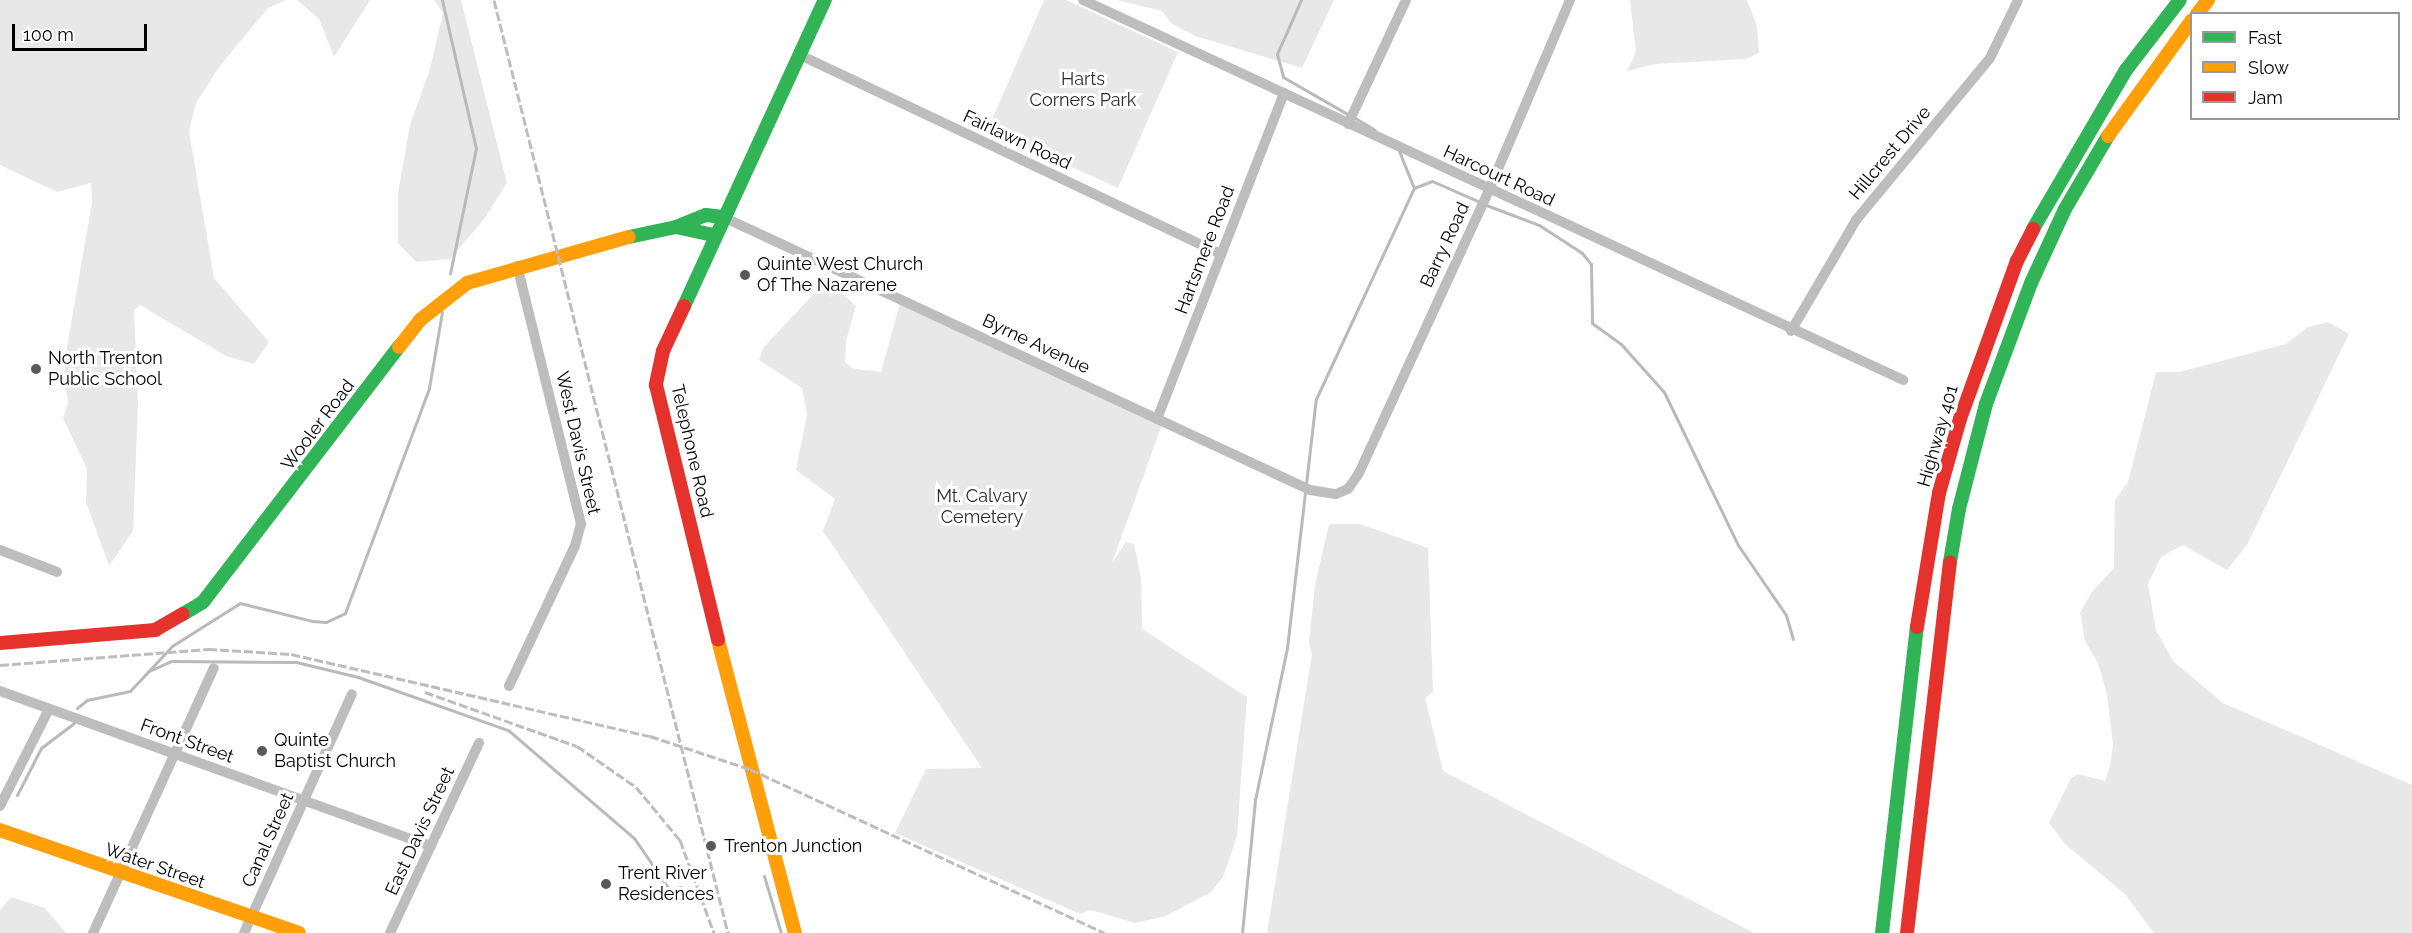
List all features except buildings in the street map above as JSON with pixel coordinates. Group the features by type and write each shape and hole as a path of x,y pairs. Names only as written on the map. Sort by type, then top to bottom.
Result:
{"main road":[{"name":"Telephone Road","path":"795,933 750,769 656,385 663,351 825,0"},
{"name":"Highway 401","path":"1882,933 1923,579 1939,493 1959,419 2009,281 2050,194 2126,69 2180,0"},
{"path":"2199,12 2208,0"},
{"name":"Highway 401","path":"1907,933 1946,586 1959,508 1986,404 2031,283 2065,209 2100,147 2190,23"},
{"name":"Wooler Road","path":"0,643 155,630 203,602 420,320 467,283 517,266 676,227 706,215 723,217"},
{"name":"Wooler Road","path":"676,227 715,235"},
{"name":"Water Street","path":"0,830 299,933"}],"street":[{"name":"Harcourt Road","path":"1083,0 1791,331 1903,380"},
{"path":"1348,124 1406,0"},
{"name":"Barry Road","path":"1336,494 1348,489 1359,473 1489,190 1570,0"},
{"name":"Hillcrest Drive","path":"1791,331 1856,220 1990,58 2018,0"},
{"name":"Fairlawn Road","path":"800,55 1221,254"},
{"name":"Hartsmere Road","path":"1157,419 1284,93"},
{"name":"Byrne Avenue","path":"723,217 1310,490 1336,494"},
{"name":"West Davis Street","path":"509,686 575,546 581,524 517,266"},
{"path":"0,550 57,572"},
{"path":"93,933 177,755 214,668"},
{"name":"Front Street","path":"0,692 431,846"},
{"name":"Canal Street","path":"244,933 352,694"},
{"path":"0,806 49,709"},
{"name":"East Davis Street","path":"390,933 479,743"}],"green space":[{"path":"0,0 286,0 268,8 219,67 196,103 189,131 214,278 269,342 254,364 226,356 140,305 134,310 138,405 133,531 109,566 86,502 87,469 63,418 68,403 64,378 67,347 92,202 91,183 57,192 0,165"},
{"path":"297,0 370,0 334,57 319,19"},
{"path":"434,0 461,0 507,183 485,218 450,259 416,262 398,243 398,193 410,125 430,69 443,13"},
{"name":"Harts Corners Park","path":"1044,0 1066,0 1178,52 1118,188 988,129"},
{"path":"1117,0 1334,0 1302,68 1195,36 1171,23 1162,11"},
{"path":"1630,0 1747,0 1757,26 1759,53 1746,59 1655,64 1627,71 1636,52"},
{"name":"Mt. Calvary Cemetery","path":"831,284 856,306 846,341 845,362 854,369 881,372 900,303 1163,422 1112,563 1126,542 1134,544 1141,578 1142,629 1247,697 1237,836 1223,877 1211,892 1166,916 1135,923 1091,910 1080,914 895,833 926,769 982,768 823,531 835,499 796,470 807,414 802,388 759,360 763,348 819,288"},
{"path":"2328,322 2349,334 2247,545 2227,570 2183,545 2161,557 2148,584 2156,630 2173,661 2223,703 2412,785 2412,933 2154,933 2125,894 2065,844 2049,823 2071,778 2078,774 2105,781 2110,766 2113,745 2107,694 2098,663 2085,641 2080,613 2091,593 2114,568 2115,500 2128,482 2156,372 2179,372 2286,344 2308,327"},
{"path":"1329,524 1360,524 1428,548 1433,692 1425,698 1443,771 1754,933 1267,933 1312,654 1309,642 1315,585"},
{"path":"11,897 45,908 66,933 0,933 0,910"}],"waterway":[{"path":"442,0 476,148 450,273"},
{"path":"1301,0 1277,54 1283,77 1349,115"},
{"path":"1355,118 1375,130"},
{"path":"1399,151 1414,188"},
{"path":"1242,933 1255,800 1287,648 1316,399 1414,188 1432,181 1480,202"},
{"path":"1486,205 1539,225 1582,253 1591,264 1592,323 1621,344 1664,392 1738,545 1786,615 1793,639"},
{"path":"77,708 87,700 130,691 172,646 240,603 312,621 326,622 345,613 429,388 442,312"},
{"path":"149,671 171,661 296,662 358,677 508,730 634,838 669,889 681,887"},
{"path":"17,795 41,748 74,723"},
{"path":"764,876 781,933"}],"railway":[{"path":"494,0 728,933"},
{"path":"0,665 208,649 291,654 650,736 750,769 1105,933"},
{"path":"425,692 577,746 636,787 680,840 714,933"}],"traffic: fast":[{"path":"684,306 825,0"},
{"path":"2033,229 2126,70 2180,0"},
{"path":"1950,562 1959,509 1986,404 2031,283 2065,209 2108,136"},
{"path":"629,237 676,227 706,215 723,217"},
{"path":"676,227 715,235"},
{"path":"183,614 203,602 399,347"},
{"path":"1882,933 1917,627"}],"traffic: slow":[{"path":"2199,12 2208,0"},
{"path":"2108,136 2190,23"},
{"path":"399,347 420,320 467,283 629,237"},
{"path":"718,640 795,933"},
{"path":"0,830 299,933"}],"traffic: jam":[{"path":"1917,627 1939,493 1960,419 2017,261 2033,229"},
{"path":"684,306 663,351 656,385 718,640"},
{"path":"1907,933 1950,562"},
{"path":"0,643 155,630 183,614"}],"place":[{"name":"Quinte West Church Of The Nazarene","path":"745,275"},
{"name":"North Trenton Public School","path":"36,369"},
{"name":"Quinte Baptist Church","path":"262,751"},
{"name":"Trenton Junction","path":"711,846"},
{"name":"Trent River Residences","path":"606,884"}]}
